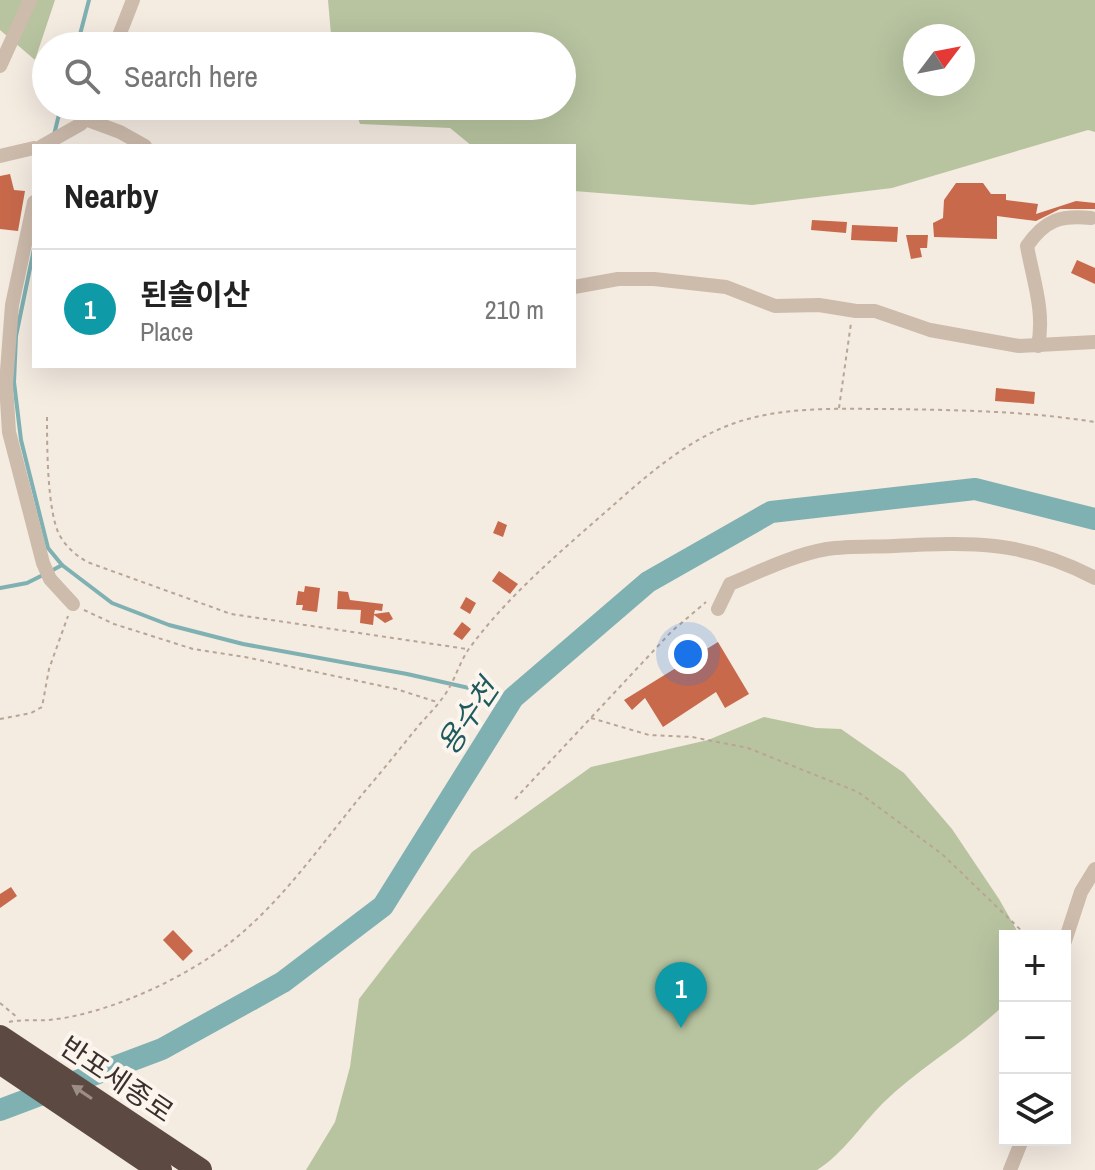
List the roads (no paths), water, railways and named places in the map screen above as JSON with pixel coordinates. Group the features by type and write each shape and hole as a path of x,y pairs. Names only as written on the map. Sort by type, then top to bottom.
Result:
{"highway":[{"name":"반포세종로","path":"0,1037 139,1143 160,1170"},
{"name":"반포세종로","path":"0,1062 139,1143 200,1170"}],"street":[{"path":"0,66 30,0"},
{"path":"120,32 133,0"},
{"path":"44,144 67,134 80,120"},
{"path":"100,120 141,144"},
{"path":"0,156 32,148"},
{"path":"32,211 12,305 6,384 9,432 43,563 50,579 73,604"},
{"path":"1038,346 1040,307 1027,246 1039,229 1053,222 1068,216 1091,218"},
{"path":"576,287 634,277 726,287 775,306 819,305 875,311 930,330 1019,346 1095,342"},
{"path":"718,609 730,584 780,562 827,549 951,543 1002,545 1060,561 1095,578"},
{"path":"1069,930 1081,892 1095,869"},
{"path":"1010,1170 1020,1146"}],"waterway":[{"path":"81,32 89,0"},
{"path":"54,135 58,120"},
{"path":"32,259 16,336 14,382 21,440 48,548 62,565"},
{"name":"용수천","path":"0,1110 162,1049 283,982 383,906 513,698 648,582 771,512 975,489 1095,519"},
{"path":"51,571 62,565 112,603 169,625 243,644 407,674 513,698"},
{"path":"0,588 27,583 43,575"}],"place":[{"name":"된솔이산","path":"681,1028"}]}
